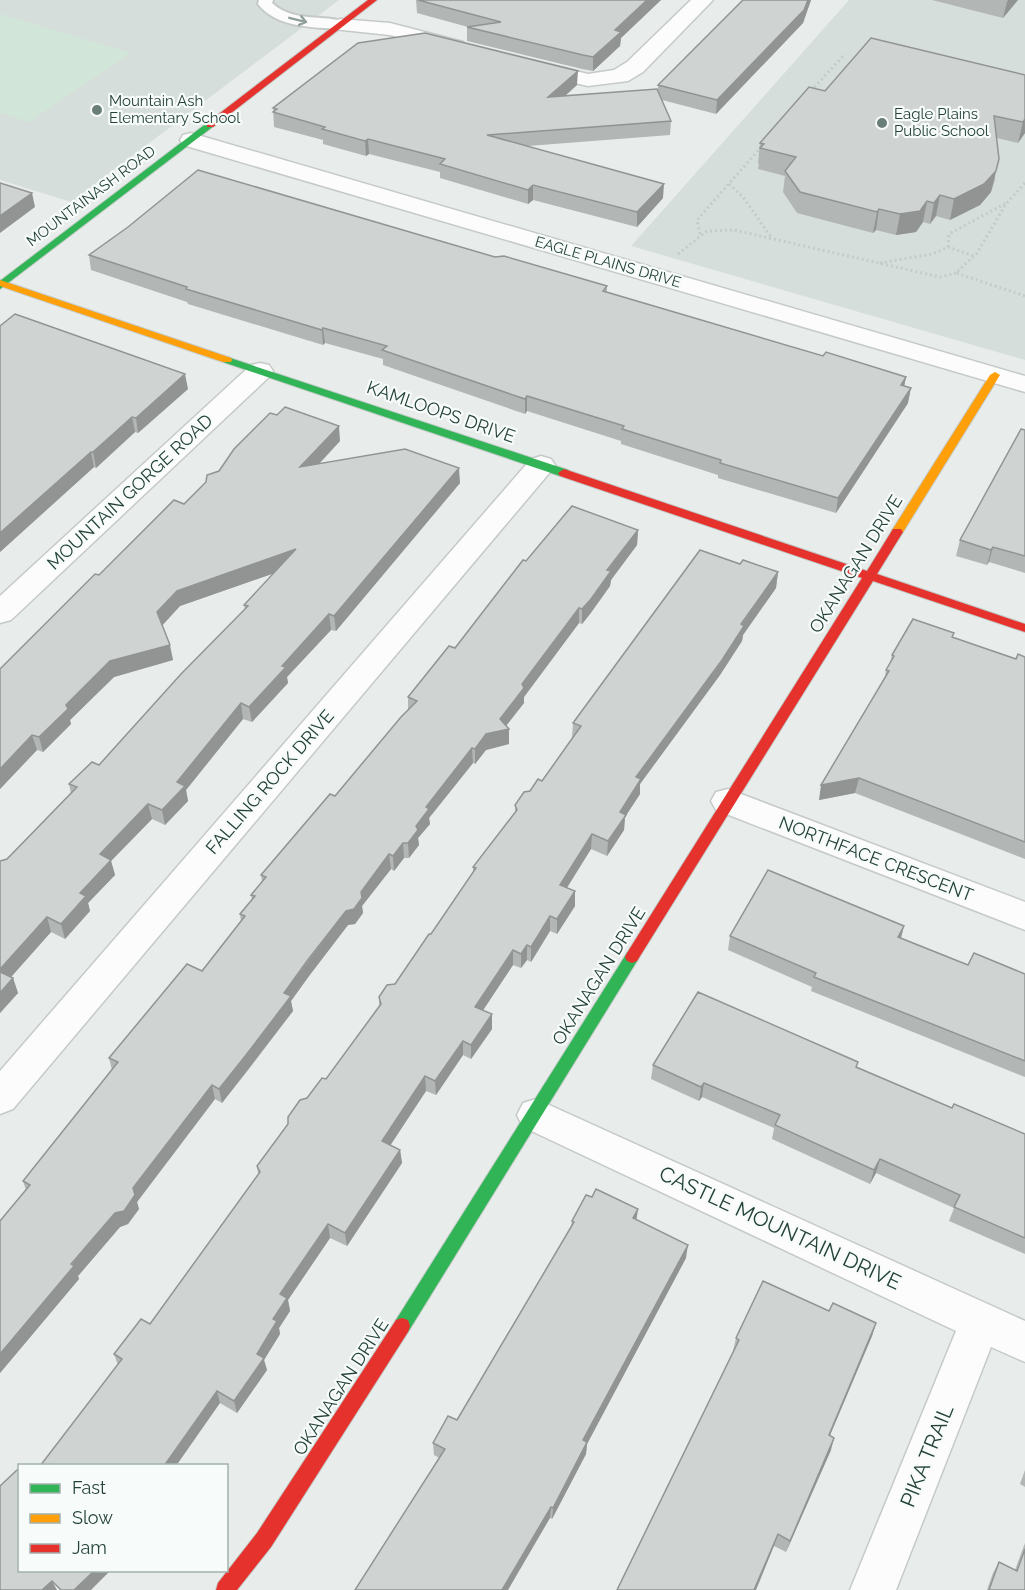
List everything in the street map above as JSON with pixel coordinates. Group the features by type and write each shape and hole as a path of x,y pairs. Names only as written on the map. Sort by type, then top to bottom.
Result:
{"street":[{"name":"MOUNTAINASH ROAD","path":"1,284 373,0"},
{"path":"514,61 588,80 620,76 635,67 703,0"},
{"path":"340,25 390,29 480,53"},
{"name":"EAGLE PLAINS DRIVE","path":"191,140 1025,384"},
{"name":"KAMLOOPS DRIVE","path":"1,284 870,576"},
{"name":"MOUNTAIN GORGE ROAD","path":"0,613 260,371"},
{"name":"OKANAGAN DRIVE","path":"225,1590 264,1540 536,1114 728,801 995,375"},
{"name":"FALLING ROCK DRIVE","path":"0,1098 541,465"},
{"path":"870,576 1025,628"},
{"name":"NORTHFACE CRESCENT","path":"728,801 1025,916"},
{"name":"CASTLE MOUNTAIN DRIVE","path":"536,1114 1025,1342"},
{"name":"PIKA TRAIL","path":"873,1590 981,1321"}],"lane":[{"path":"266,0 265,4 273,13 307,23 340,25"}],"path":[{"path":"806,97 845,54"},
{"path":"700,234 697,220 768,140"},
{"path":"671,255 681,253 700,234 720,229 772,238 940,278 956,273 975,256 1021,184 1025,183"},
{"path":"729,184 748,204 772,238"},
{"path":"948,247 949,234 1009,202"},
{"path":"879,263 932,254 948,247 975,256"},
{"path":"956,273 1025,296"}],"shaded area":[{"name":"Mountain Ash Elementary School","path":"0,0 339,0 71,202 0,180"},
{"name":"Eagle Plains Public School","path":"849,0 1025,0 1025,360 631,246"}],"green space":[{"path":"0,14 131,53 29,122 0,113"}],"building":[{"path":"418,0 647,0 615,30 621,32 593,57 467,27 501,22"},
{"path":"743,0 808,0 804,10 717,100 658,85"},
{"path":"425,33 578,71 548,97 657,89 671,121 487,135 664,184 637,212 533,185 528,190 440,164 445,159 368,139 365,141 273,112 277,109 273,108 358,43"},
{"path":"871,38 1025,75 1025,119 1023,122 994,116 999,159 996,171 984,184 954,199 940,195 934,203 927,201 920,211 900,214 879,209 877,212 800,192 785,171 796,157 760,148 764,144 760,143 809,87 825,91"},
{"path":"198,170 495,257 504,256 607,286 603,291 823,356 826,352 906,377 901,385 911,388 838,498 720,463 721,460 622,429 624,426 527,396 525,399 382,350 387,346 323,328 322,330 186,289 187,287 89,255 128,227"},
{"path":"0,183 32,193 0,216"},
{"path":"15,314 185,374 136,418 132,417 91,452 0,533 0,326"},
{"path":"285,407 339,426 300,467 405,449 459,468 334,616 329,614 282,666 286,667 249,707 241,703 177,782 185,786 162,810 148,804 100,854 111,860 80,893 86,896 61,924 47,917 0,969 0,861 7,859 77,787 69,784 92,762 99,765 181,674 248,606 244,605 296,549 177,591 157,612 170,645 110,661 66,705 68,709 39,737 32,735 0,769 0,669 95,574 99,575 174,500 184,504 206,482 207,475 219,471 234,449 270,413 277,415"},
{"path":"1021,429 1025,430 1025,556 993,547 991,550 960,540"},
{"path":"572,506 638,530 607,570 611,571 591,599 582,609 579,608 522,684 524,688 500,719 509,729 486,734 475,749 472,748 426,807 429,809 416,826 418,830 408,843 403,843 393,856 389,854 361,892 362,898 354,909 346,911 307,961 284,993 291,996 246,1055 219,1089 212,1085 133,1188 135,1195 124,1211 115,1213 71,1264 74,1266 0,1354 0,1221 30,1185 23,1181 118,1062 109,1058 187,964 202,971 245,916 240,914 255,896 251,895 266,877 261,875 330,794 335,796 417,701 408,697 449,646 455,648 523,560 526,561"},
{"path":"700,550 740,564 743,560 778,572 741,624 744,626 722,660 636,777 641,779 620,812 626,815 608,841 592,834 560,885 575,891 557,919 550,916 531,947 527,945 521,954 513,950 475,1007 492,1014 471,1045 463,1041 435,1081 425,1076 382,1141 400,1150 345,1233 328,1224 280,1294 287,1298 273,1319 277,1321 257,1354 264,1358 234,1401 217,1391 165,1464 42,1464 122,1359 114,1354 141,1319 150,1324 260,1172 257,1166 288,1124 288,1117 300,1100 307,1098 322,1078 326,1079 381,1004 379,997 387,985 395,984 431,934 476,868 473,867 517,810 515,805 524,792 530,791 538,779 542,781 581,726 573,723"},
{"path":"913,619 954,633 952,637 1016,659 1018,654 1025,657 1025,842 859,778 821,785 889,671 886,670 894,656 892,655"},
{"path":"768,870 904,926 898,937 968,965 974,953 1025,974 1025,1061 814,977 816,973 730,936"},
{"path":"0,972 13,978 0,993"},
{"path":"698,992 858,1062 856,1067 952,1108 954,1104 1025,1134 1025,1238 954,1207 960,1195 880,1159 874,1170 775,1125 780,1115 704,1083 701,1087 653,1065"},
{"path":"596,1189 638,1209 633,1218 688,1245 583,1440 587,1442 553,1508 551,1507 502,1590 355,1590 445,1449 433,1443 448,1416 457,1420 574,1222 572,1221 586,1195 592,1197"},
{"path":"763,1281 829,1311 833,1303 876,1323 829,1435 834,1438 790,1541 778,1534 754,1590 617,1590 739,1340 736,1338"},
{"path":"18,1470 18,1572 93,1572 74,1590 61,1590 52,1581 42,1590 0,1590 0,1486"},
{"path":"1025,1549 1025,1590 989,1590 999,1562 1017,1571"}],"traffic: fast":[{"path":"0,286 210,125"},
{"path":"227,360 564,473"},
{"path":"402,1326 632,957"}],"traffic: slow":[{"path":"0,283 227,360"},
{"path":"897,532 995,375"}],"traffic: jam":[{"path":"210,125 373,0"},
{"path":"564,473 1025,628"},
{"path":"632,957 897,532"},
{"path":"225,1590 264,1540 402,1326"}],"place":[{"name":"Mountain Ash Elementary School","path":"97,110"},
{"name":"Eagle Plains Public School","path":"882,123"}]}
